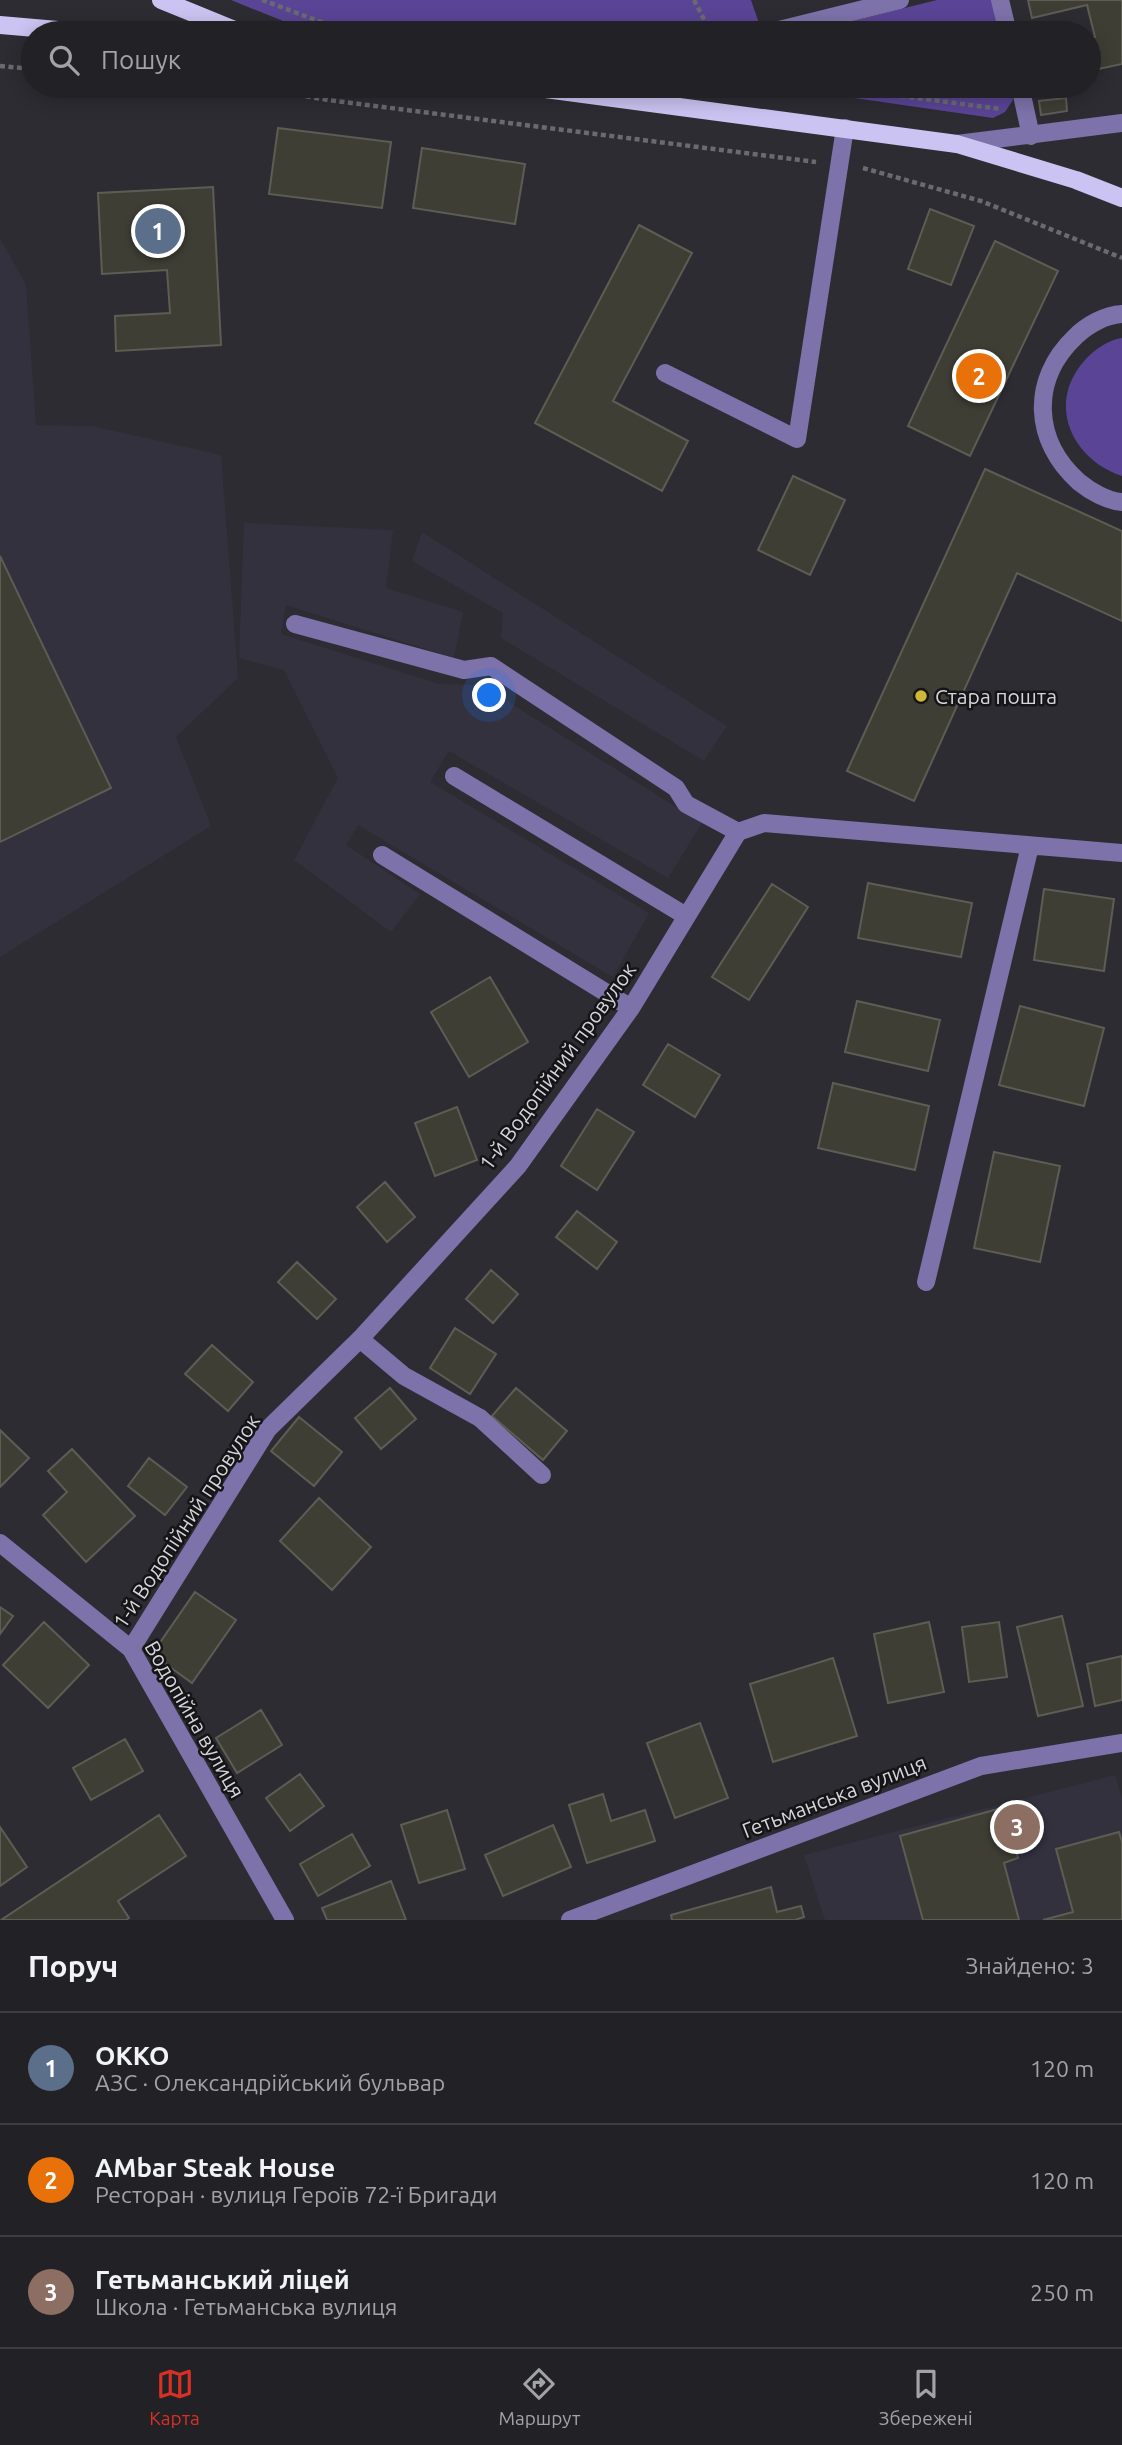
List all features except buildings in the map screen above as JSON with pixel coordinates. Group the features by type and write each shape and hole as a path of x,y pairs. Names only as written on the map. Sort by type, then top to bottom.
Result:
{"main road":[{"path":"161,0 213,21"},
{"path":"0,24 21,26"},
{"path":"612,98 957,144 1076,180 1122,198"}],"street":[{"path":"815,21 900,0"},
{"path":"1000,0 1005,21"},
{"path":"1023,98 1031,136"},
{"path":"957,144 1122,123"},
{"path":"665,373 797,439 845,128"},
{"path":"1122,314 1113,314 1084,328 1062,350 1047,378 1042,409 1048,440 1063,468 1087,489 1122,502"},
{"path":"295,624 464,670 491,666 676,788 686,804 738,831 764,823 1122,853"},
{"path":"454,776 686,916"},
{"name":"1-й Водопійний провулок","path":"131,1649 268,1429 360,1339 518,1166 631,1008 738,831"},
{"path":"926,1282 1030,846"},
{"path":"382,855 631,1008"},
{"path":"360,1339 404,1376 480,1418 542,1475"},
{"name":"Водопійна вулиця","path":"0,1543 131,1649 285,1920"},
{"name":"Гетьманська вулиця","path":"569,1920 981,1766 1122,1743"}],"path":[{"path":"262,0 319,21"},
{"path":"694,0 705,21"},
{"path":"0,66 21,68"},
{"path":"316,98 864,169 981,201 1122,258"},
{"path":"914,98 1026,113"}],"shaded area":[{"path":"231,0 751,0 758,21 283,21"},
{"path":"937,0 993,0 997,21 852,21"},
{"path":"854,98 1013,98 1005,112 993,118"},
{"path":"0,238 26,285 36,425 92,426 221,455 238,678 176,737 211,826 0,957"},
{"path":"1122,338 1122,476 1089,457 1070,428 1066,411 1067,394 1073,377 1085,360 1102,346"},
{"path":"244,523 393,530 386,588 463,612 454,658 286,605 281,634 439,684 481,685 702,823 668,878 449,751 430,782 649,913 613,977 358,825 346,845 420,894 391,932 294,860 338,778 284,670 239,658"},
{"path":"422,532 727,726 704,761 501,638 503,613 412,561"},
{"path":"1115,1775 1122,1799 1122,1920 825,1920 804,1855"}],"place":[{"name":"ОККО","path":"158,231"},
{"name":"AMbar Steak House","path":"979,376"},
{"name":"Стара пошта","path":"921,696"},
{"name":"Гетьманський ліцей","path":"1017,1827"}]}
